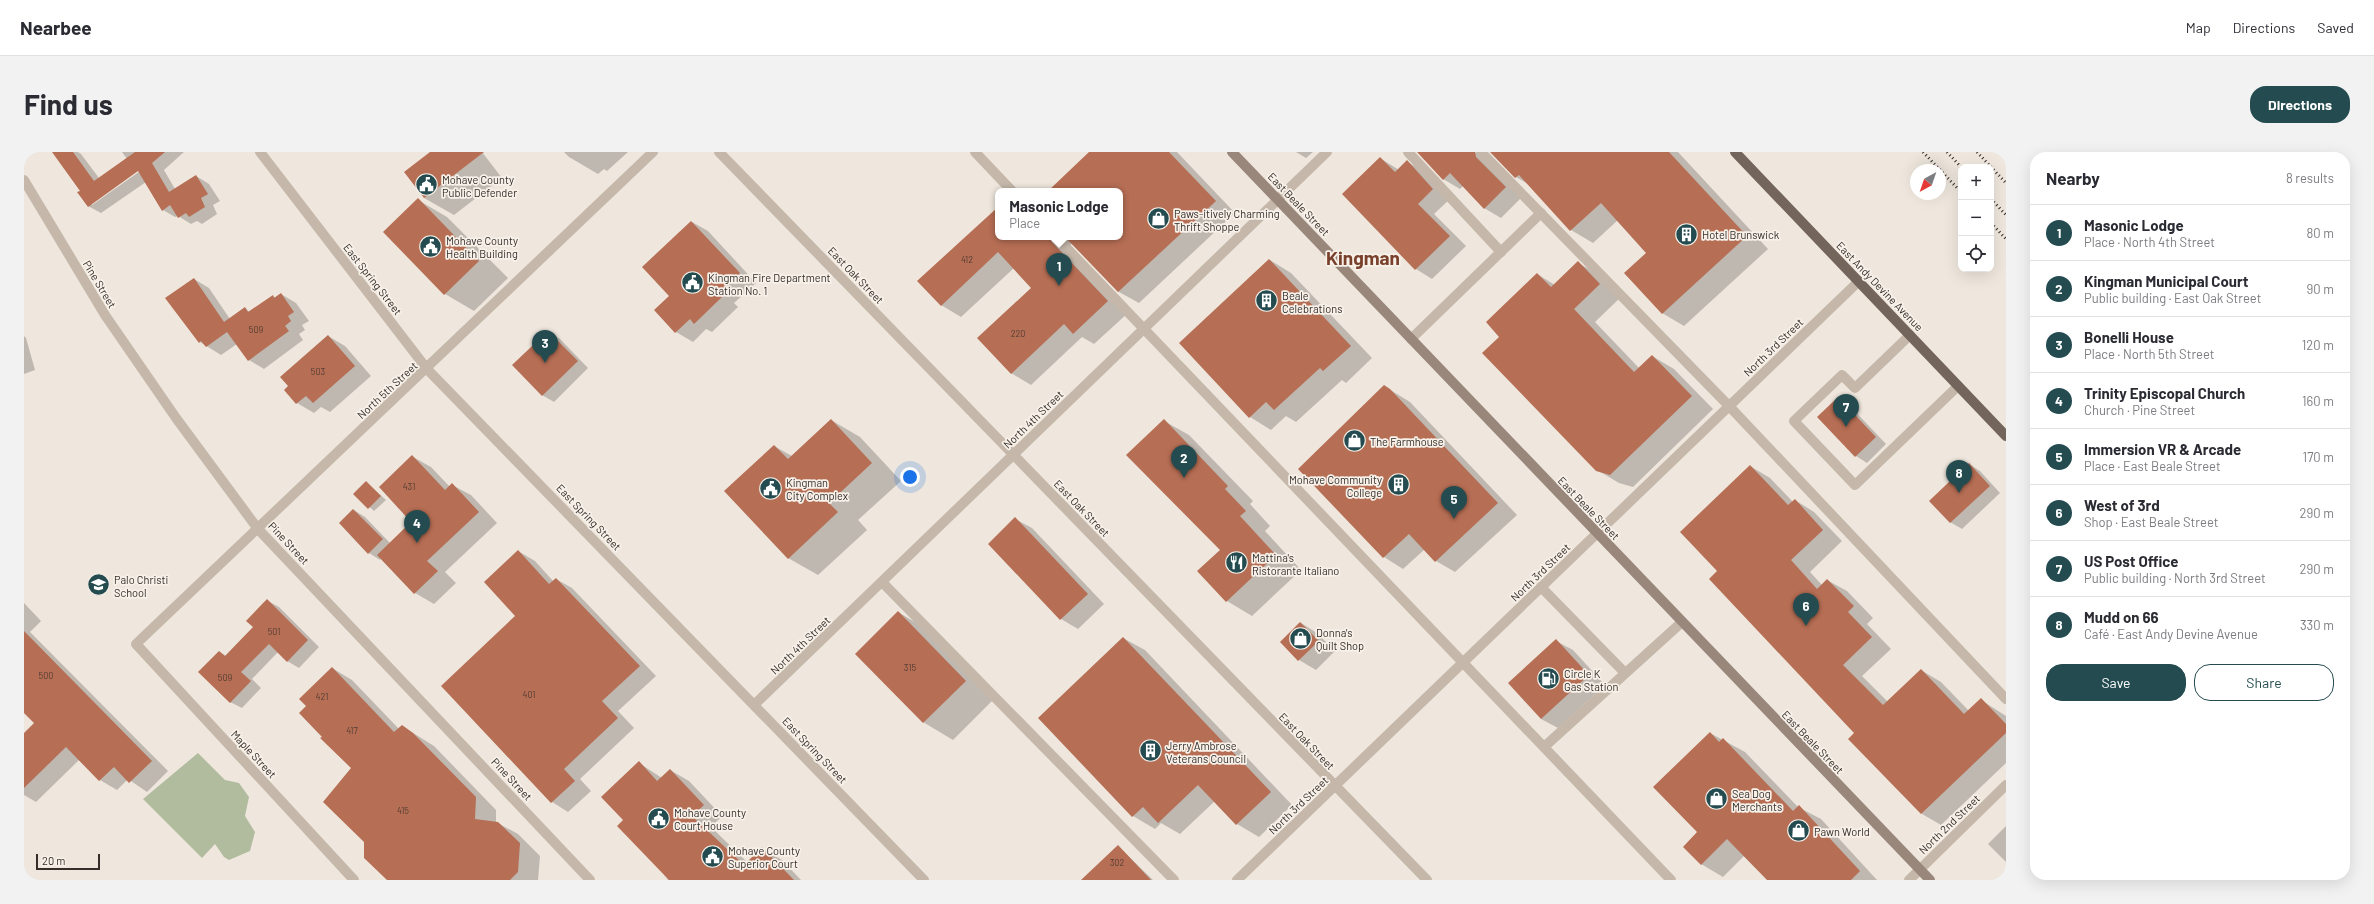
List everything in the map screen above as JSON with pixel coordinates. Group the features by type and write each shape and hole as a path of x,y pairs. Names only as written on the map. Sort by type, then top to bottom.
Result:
{"main road":[{"name":"East Beale Street","path":"1232,152 1930,880"},
{"name":"East Andy Devine Avenue","path":"1735,152 2006,436"}],"street":[{"name":"East Spring Street","path":"260,152 427,369 755,704 924,880"},
{"name":"North 5th Street","path":"136,644 654,152"},
{"name":"East Oak Street","path":"719,152 1428,880"},
{"path":"975,152 1009,188"},
{"name":"North 4th Street","path":"755,704 1327,152"},
{"path":"1408,152 1502,252"},
{"path":"1481,152 1729,406 2006,699"},
{"name":"Pine Street","path":"24,180 105,315 176,418 258,529 590,880"},
{"path":"1411,339 1541,213"},
{"path":"1059,240 1671,880"},
{"name":"North 3rd Street","path":"1237,880 1859,281"},
{"path":"1910,335 1855,388 1842,375 1794,421 1855,485 1958,386"},
{"path":"882,582 1174,880"},
{"path":"1542,587 1625,673"},
{"path":"1544,746 1682,622"},
{"name":"Maple Street","path":"136,644 354,880"},
{"name":"North 2nd Street","path":"1909,880 2006,785"}],"green space":[{"path":"198,753 225,780 239,783 249,797 245,816 255,832 250,851 229,860 224,857 215,844 202,858 143,799"}],"building":[{"path":"52,152 73,152 94,181 135,152 165,152 152,163 169,192 196,175 208,194 201,198 205,207 189,217 186,213 178,218 170,205 162,211 138,171 88,207 77,192 80,191"},
{"name":"Mohave County Public Defender","path":"430,152 484,152 424,198 404,172"},
{"name":"Paws-itively Charming Thrift Shoppe","path":"1089,152 1169,152 1216,201 1118,292 1068,240 1123,240 1123,188 1051,188"},
{"path":"1417,152 1475,152 1476,157 1506,187 1484,209 1450,173 1443,180"},
{"name":"Hotel Brunswick","path":"1490,152 1669,152 1747,236 1662,314 1624,273 1646,253 1601,203 1570,231 1519,175 1515,178"},
{"path":"1380,157 1395,172 1407,160 1433,189 1418,204 1450,236 1415,270 1342,194"},
{"name":"Mohave County Health Building","path":"418,198 479,261 444,295 383,232"},
{"path":"995,210 995,240 1051,240 1108,301 1073,334 1064,324 1011,374 977,338 1031,288 998,252 941,306 917,281"},
{"name":"Kingman Fire Department Station No. 1","path":"691,221 740,273 718,293 722,297 694,324 690,319 675,333 654,310 669,296 642,267"},
{"name":"Beale Celebrations","path":"1269,259 1351,346 1323,371 1320,368 1274,410 1266,402 1249,418 1179,343"},
{"path":"1578,261 1600,284 1574,309 1634,372 1652,355 1692,396 1610,475 1596,471 1482,353 1499,337 1486,322 1537,273 1551,287"},
{"path":"194,278 224,322 245,307 248,312 273,295 274,298 281,293 294,312 288,316 291,321 285,326 289,331 248,361 227,332 206,347 201,341 199,343 165,298"},
{"path":"548,331 578,361 542,396 512,365"},
{"path":"328,335 355,366 313,403 306,396 296,404 284,390 288,386 280,377"},
{"path":"1384,385 1390,389 1498,503 1435,562 1409,534 1383,558 1298,469"},
{"path":"1838,397 1876,437 1855,457 1817,417"},
{"name":"Kingman City Complex","path":"831,419 872,463 829,503 838,512 788,559 724,491 774,445 788,459"},
{"path":"1164,419 1228,486 1225,489 1246,511 1240,516 1276,555 1226,602 1197,571 1220,550 1126,455"},
{"path":"412,455 445,490 452,483 479,512 427,561 438,571 414,594 377,555 411,522 379,487"},
{"path":"1969,463 1990,486 1950,523 1929,501"},
{"path":"1750,465 1788,505 1795,499 1823,530 1791,560 1817,589 1827,579 1854,606 1848,612 1872,637 1843,665 1883,705 1921,669 1964,714 1981,698 2006,724 2006,733 1921,814 1848,739 1854,733 1709,579 1717,571 1680,532"},
{"path":"366,481 381,496 368,509 353,494"},
{"path":"353,509 383,539 368,554 339,523"},
{"path":"1015,517 1088,594 1060,620 988,544"},
{"path":"518,550 549,584 556,578 640,666 602,701 618,718 564,769 575,781 551,803 441,686 515,616 484,582"},
{"path":"267,599 308,640 287,662 269,644 241,672 251,681 230,703 198,672 219,651 225,656 253,627 246,621"},
{"path":"898,611 966,681 923,723 855,654"},
{"name":"Donna's Quilt Shop","path":"1300,622 1319,641 1298,661 1280,642"},
{"path":"24,631 152,761 129,783 114,767 99,781 66,747 24,788 24,733 34,723 24,713"},
{"name":"Jerry Ambrose Veterans Council","path":"1123,637 1271,792 1236,825 1198,785 1158,823 1143,807 1132,817 1038,718"},
{"name":"Circle K Gas Station","path":"1556,639 1589,675 1541,719 1508,683"},
{"path":"332,667 394,732 402,725 413,733 476,797 475,819 498,822 520,843 518,872 510,880 387,880 364,858 364,842 323,802 351,768 320,738 322,737 299,713 306,706 299,699"},
{"path":"1710,732 1719,742 1723,738 1793,811 1799,805 1860,871 1851,880 1767,880 1727,839 1701,865 1683,847 1697,832 1653,787"},
{"name":"Mohave County Court House","path":"639,761 657,781 670,769 704,805 692,816 744,865 762,847 794,880 669,880 617,826 623,820 601,797"},
{"path":"1118,845 1151,880 1081,880"}],"railway":[{"path":"1923,152 1958,189"},
{"path":"1947,152 1958,164"},
{"path":"1977,152 2006,183"},
{"path":"1992,200 2006,215"},
{"path":"1994,226 2006,239"}],"place":[{"name":"Mohave County Public Defender","path":"427,185"},
{"name":"Paws-itively Charming Thrift Shoppe","path":"1159,219"},
{"name":"Hotel Brunswick","path":"1687,234"},
{"name":"Mohave County Health Building","path":"431,246"},
{"name":"Kingman Fire Department Station No. 1","path":"693,283"},
{"name":"Masonic Lodge","path":"1059,286"},
{"name":"Beale Celebrations","path":"1266,301"},
{"name":"Bonelli House","path":"545,363"},
{"name":"US Post Office","path":"1846,427"},
{"name":"The Farmhouse","path":"1355,441"},
{"name":"Kingman Municipal Court","path":"1184,478"},
{"name":"Mohave Community College","path":"1398,485"},
{"name":"Kingman City Complex","path":"771,488"},
{"name":"Mudd on 66","path":"1959,493"},
{"name":"Immersion VR & Arcade","path":"1454,519"},
{"name":"Trinity Episcopal Church","path":"417,543"},
{"name":"Mattina's Ristorante Italiano","path":"1237,563"},
{"name":"Palo Christi School","path":"99,585"},
{"name":"West of 3rd","path":"1806,626"},
{"name":"Donna's Quilt Shop","path":"1300,638"},
{"name":"Circle K Gas Station","path":"1548,679"},
{"name":"Jerry Ambrose Veterans Council","path":"1151,751"},
{"name":"Sea Dog Merchants","path":"1717,799"},
{"name":"Mohave County Court House","path":"658,818"},
{"name":"Pawn World","path":"1798,831"},
{"name":"Mohave County Superior Court","path":"712,856"}],"district":[{"name":"Kingman","path":"1363,257"}]}
